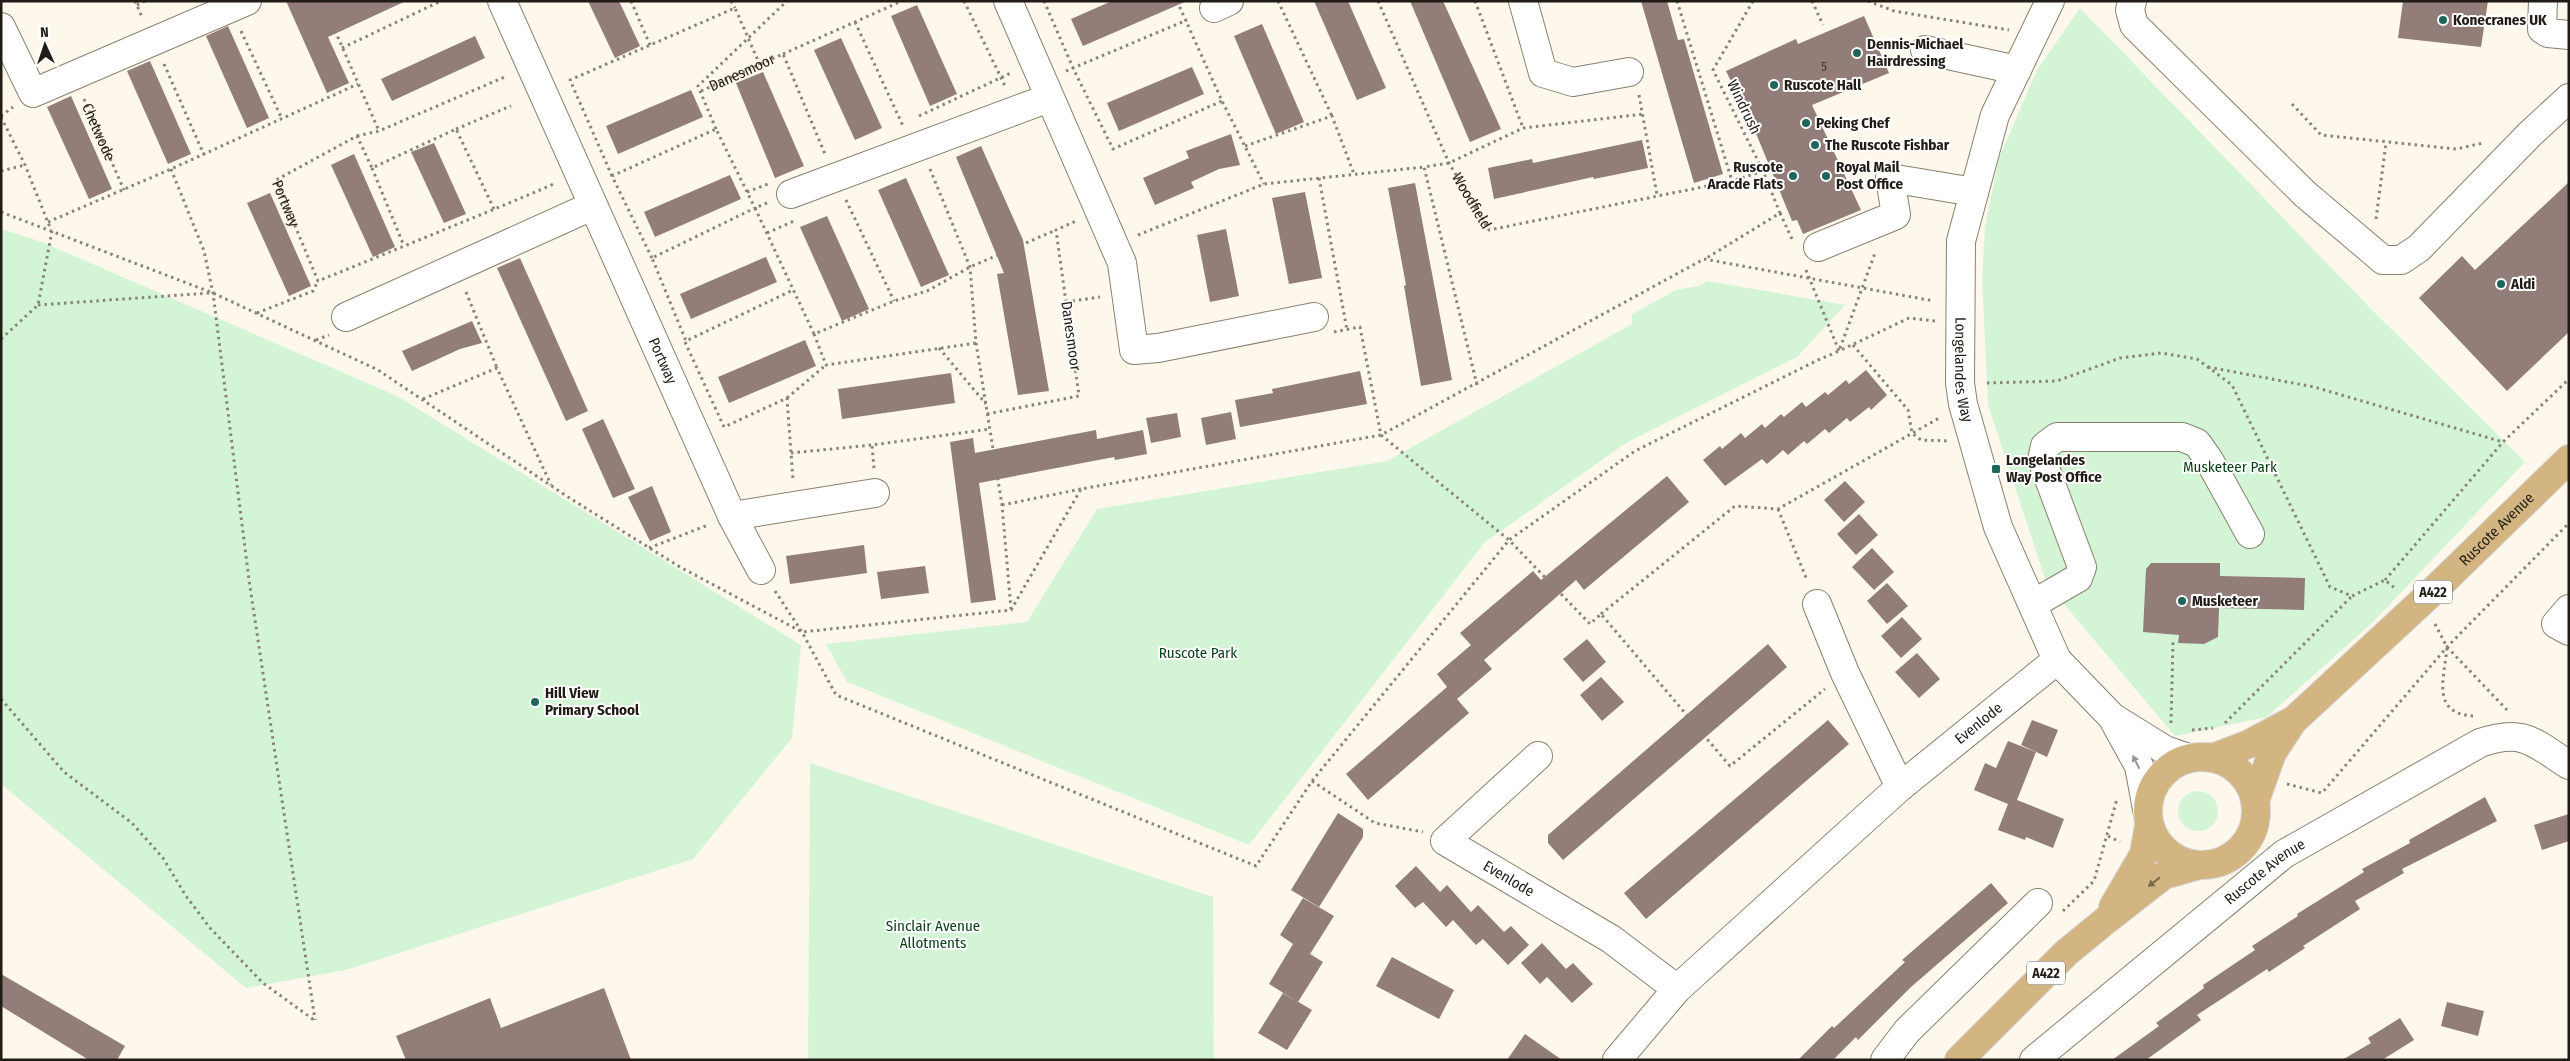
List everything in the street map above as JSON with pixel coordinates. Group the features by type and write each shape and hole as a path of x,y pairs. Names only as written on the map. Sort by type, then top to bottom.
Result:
{"main road":[{"name":"Ruscote Avenue","path":"1959,1060 2066,953 2164,875 2199,865 2215,864 2230,857 2243,847 2251,833 2256,817 2259,789 2272,753 2293,721 2429,596 2569,459"},
{"name":"Ruscote Avenue","path":"2105,921 2144,854 2150,792 2159,777 2172,765 2249,744 2293,721"},
{"name":"Ruscote Avenue","path":"2200,758 2227,763 2240,772 2250,785 2259,789"},
{"name":"Ruscote Avenue","path":"2148,817 2156,840 2167,853 2182,862 2199,865"}],"street":[{"name":"Portway","path":"502,1 732,516 761,570"},
{"path":"1008,1 1122,263 1134,350 1158,348 1310,318"},
{"path":"1523,1 1543,73 1573,82 1628,72"},
{"name":"Longelandes Way","path":"2050,1 1995,115 1961,241 1960,383 1963,404 1998,527 2058,660 2112,717 2139,766 2148,817"},
{"path":"2132,1 2130,10 2134,25 2305,194 2383,260 2401,260 2419,248 2530,134 2569,98"},
{"path":"2543,1 2542,29 2548,33 2569,35"},
{"path":"1,27 33,93 238,5"},
{"path":"1925,50 2017,70"},
{"path":"791,194 1016,110 1046,90"},
{"path":"1818,247 1896,215 1890,178 1974,192"},
{"path":"346,317 592,206"},
{"path":"2033,604 2078,578 2082,568 2042,460 2045,446 2057,437 2182,437 2197,444 2209,460 2250,534"},
{"path":"732,516 875,493"},
{"path":"1817,604 1845,674 1900,787"},
{"path":"2569,609 2556,624 2569,631"},
{"name":"Evenlode","path":"1617,1060 1676,989 1900,787 2058,660"},
{"name":"Longelandes Way","path":"2112,717 2165,750 2200,758"},
{"name":"Ruscote Avenue","path":"2034,1060 2284,854 2480,743 2501,736 2525,736 2569,765"},
{"path":"1445,841 1538,756"},
{"name":"Evenlode","path":"1445,841 1610,938 1676,989"},
{"path":"1885,1060 1907,1031 2038,903"}],"path":[{"path":"137,5 145,1"},
{"path":"322,1 379,131"},
{"path":"342,48 442,1"},
{"path":"631,1 650,45"},
{"path":"731,1 749,37 760,65"},
{"path":"787,1 698,86 716,129 814,334 826,365"},
{"name":"Danesmoor","path":"701,91 902,1"},
{"path":"964,1 1016,110"},
{"path":"1044,1 1073,68 1112,149 1222,101"},
{"path":"1177,1 1222,101 1264,184"},
{"path":"1278,1 1332,116 1354,174"},
{"name":"Woodfield","path":"1378,1 1449,163 1488,230 1732,181 1763,171"},
{"path":"1475,1 1523,128"},
{"path":"1677,1 1732,181"},
{"name":"Windrush","path":"1753,1 1713,70 1763,171"},
{"path":"1812,1 1823,25"},
{"path":"1868,1 1894,11 2034,34"},
{"path":"238,5 282,119"},
{"name":"Portway","path":"735,8 570,80 612,176 652,258 686,341 793,290"},
{"path":"1046,90 1073,68 1186,20"},
{"path":"855,22 917,147 970,267 976,343 1002,505 1012,610"},
{"path":"154,41 204,154"},
{"name":"Danesmoor","path":"783,54 835,178 894,301"},
{"name":"Portway","path":"318,281 276,180 357,136 379,131 530,66"},
{"path":"1628,72 1635,72 1658,195"},
{"name":"Chetwode","path":"74,75 124,190"},
{"path":"48,222 124,190 358,84"},
{"path":"2292,104 2321,135 2456,149 2492,141"},
{"path":"372,168 511,106"},
{"path":"1115,245 1264,184 1449,163 1523,128 1643,114"},
{"path":"1245,146 1332,116"},
{"path":"1,117 25,165 52,231 38,305 1,339"},
{"path":"456,129 494,209"},
{"path":"612,176 716,129"},
{"path":"357,136 404,246"},
{"path":"2371,251 2386,143"},
{"path":"1,171 25,165"},
{"path":"1424,167 1477,385"},
{"path":"1,699 64,772 132,823 163,858 186,896 210,928 263,983 314,1020 249,580 213,293 204,251 171,169"},
{"path":"1002,505 1381,435 1477,385 1704,259 1780,213 1763,171"},
{"path":"257,313 312,291 318,281 578,174"},
{"path":"1319,178 1347,330"},
{"path":"652,258 755,208 791,194"},
{"path":"814,334 894,301 927,291 970,267 1100,211"},
{"path":"1,212 213,293 378,370 649,548 680,567 802,632 1012,610"},
{"name":"Danesmoor","path":"988,414 1079,396 1056,230"},
{"path":"1839,351 1864,288 1875,251"},
{"path":"1704,259 1936,301"},
{"path":"456,267 497,368 551,485"},
{"path":"1811,279 1839,351"},
{"path":"38,305 213,293"},
{"path":"1066,302 1126,293"},
{"path":"1310,318 1331,333 1360,327 1381,435 1509,540 1590,624 1735,506 1778,509 1963,404"},
{"path":"761,570 802,632 836,695 1256,866 1312,781 1509,540 1635,451 1909,318 1937,322"},
{"path":"659,354 686,341 724,427 787,398 826,365 976,343"},
{"path":"1853,345 1908,410 1912,433 1921,440 1941,442 1973,438"},
{"path":"939,348 986,404"},
{"path":"2207,367 2314,387 2503,442"},
{"path":"422,400 497,368"},
{"path":"2385,580 2503,442 2569,379"},
{"path":"787,398 795,506"},
{"path":"791,453 990,430"},
{"path":"872,445 875,493"},
{"path":"1012,610 1082,489"},
{"path":"1778,509 1817,604"},
{"path":"649,548 732,516"},
{"path":"2259,789 2322,793 2447,647 2569,523"},
{"path":"2221,727 2352,596"},
{"path":"1601,614 1730,766 1845,674"},
{"path":"2171,732 2173,641"},
{"path":"2447,647 2510,713"},
{"path":"2447,647 2443,699 2448,708 2457,714 2477,716"},
{"path":"1312,781 1375,823 1418,830 1445,841"}],"green space":[{"name":"Musketeer Park","path":"2080,8 2372,310 2525,462 2374,621 2267,717 2175,736 2047,584 1988,405 1982,277 1985,227 1999,158 2037,70"},
{"path":"1,229 42,242 397,396 801,645 792,738 693,859 346,970 246,988 1,784"},
{"name":"Ruscote Park","path":"1708,281 1845,305 1797,357 1626,443 1485,542 1249,845 847,682 826,644 1027,622 1097,509 1387,461 1632,324 1632,314 1676,290 1699,286"},
{"name":"Sinclair Avenue Allotments","path":"810,763 1213,897 1214,1060 808,1060"},
{"path":"2194,791 2202,791 2209,794 2215,800 2218,811 2215,822 2209,828 2202,831 2194,831 2187,828 2181,822 2178,815 2178,807 2181,800 2187,794"}],"building":[{"path":"286,1 406,1 328,37 349,83 327,93"},
{"path":"588,1 619,1 640,46 615,58"},
{"path":"1112,1 1187,1 1083,46 1071,19"},
{"path":"1314,1 1348,1 1386,88 1357,100"},
{"path":"1410,1 1443,1 1501,129 1470,142"},
{"path":"1641,1 1667,1 1678,40 1684,39 1723,174 1694,183"},
{"name":"Konecranes UK","path":"2403,1 2488,1 2481,47 2398,38"},
{"path":"917,5 957,94 930,106 891,16"},
{"path":"1864,16 1889,73 1812,105 1861,210 1803,234 1797,220 1792,221 1755,131 1726,71 1796,39 1798,44"},
{"path":"1262,24 1304,122 1276,134 1234,36"},
{"path":"228,26 269,118 247,128 206,36"},
{"path":"475,36 485,58 392,101 381,79"},
{"path":"841,38 882,128 855,140 814,50"},
{"path":"150,61 191,154 168,164 127,71"},
{"path":"1192,67 1204,94 1119,131 1107,103"},
{"path":"763,72 804,166 775,178 736,83"},
{"path":"691,90 703,117 618,154 606,126"},
{"path":"71,96 112,189 89,199 47,107"},
{"path":"1231,134 1240,165 1219,169 1191,182 1194,188 1155,205 1143,178 1189,158 1186,151"},
{"path":"1642,140 1648,168 1594,179 1593,177 1494,199 1488,168 1532,159 1533,163"},
{"path":"434,143 466,214 444,223 411,152"},
{"path":"981,146 1023,240 1049,391 1018,395 997,274 1004,273 956,157"},
{"path":"354,154 395,247 373,257 331,165"},
{"path":"730,175 741,199 655,237 644,212"},
{"path":"906,178 949,275 921,287 878,190"},
{"name":"Aldi","path":"2569,182 2569,332 2507,391 2419,298 2462,256 2475,270"},
{"path":"1415,183 1452,380 1421,386 1404,286 1406,285 1388,188"},
{"path":"1305,192 1322,278 1289,284 1272,198"},
{"path":"270,193 311,286 289,296 247,203"},
{"path":"827,216 869,309 842,321 800,227"},
{"path":"1226,229 1239,296 1210,302 1197,235"},
{"path":"766,257 777,282 691,319 680,294"},
{"path":"520,258 588,411 566,421 497,268"},
{"path":"472,321 482,343 460,349 412,371 402,351"},
{"path":"805,340 816,366 729,403 718,377"},
{"path":"1866,370 1887,395 1871,410 1869,407 1850,422 1847,418 1829,433 1825,429 1807,444 1804,441 1788,455 1783,450 1767,464 1762,459 1725,486 1703,460 1720,446 1722,449 1741,433 1745,438 1762,424 1765,428 1781,414 1784,417 1802,402 1806,407 1825,392 1828,395 1846,380 1849,384"},
{"path":"1360,371 1367,404 1240,427 1235,400 1273,393 1272,389"},
{"path":"951,373 955,403 842,419 838,389"},
{"path":"1231,412 1236,439 1206,445 1201,418"},
{"path":"1177,413 1181,437 1151,443 1146,418"},
{"path":"603,419 635,489 613,498 582,429"},
{"path":"1096,430 1097,439 1143,430 1147,454 1115,460 1114,457 979,483 996,600 971,603 950,442 973,438 975,453"},
{"path":"1667,476 1689,502 1584,590 1576,580 1484,660 1492,669 1457,699 1469,713 1368,800 1346,774 1447,687 1437,674 1471,645 1460,633 1533,571 1541,580"},
{"path":"1845,481 1865,502 1844,522 1824,500"},
{"path":"652,486 671,532 650,541 628,497"},
{"path":"1859,514 1878,535 1856,555 1837,534"},
{"path":"864,545 867,573 790,584 786,556"},
{"path":"1872,548 1894,572 1874,590 1852,567"},
{"name":"Musketeer","path":"2151,563 2220,563 2220,576 2305,578 2304,610 2219,608 2218,637 2204,644 2178,643 2179,635 2143,632 2146,569"},
{"path":"925,566 929,593 881,599 877,572"},
{"path":"1887,583 1908,606 1887,624 1867,601"},
{"path":"1902,617 1922,639 1901,658 1881,636"},
{"path":"1587,639 1606,662 1583,682 1563,659"},
{"path":"1768,644 1787,667 1563,860 1548,843 1548,835"},
{"path":"1917,653 1940,679 1919,698 1895,672"},
{"path":"1601,677 1624,702 1602,721 1580,695"},
{"path":"1828,720 1849,744 1646,919 1624,893"},
{"path":"2032,720 2058,730 2047,757 2021,745"},
{"path":"2008,741 2036,752 2017,800 2064,819 2053,848 2026,837 2025,840 1998,830 2008,804 1974,790 1985,763 1996,768"},
{"path":"2485,797 2497,821 2402,869 2404,873 2355,901 2360,909 2303,946 2305,948 2269,972 2267,969 2197,1015 2201,1020 2146,1060 2112,1060 2159,1026 2156,1023 2204,988 2203,985 2255,950 2252,946 2298,916 2297,914 2364,872 2362,869 2410,843 2409,840"},
{"path":"1338,813 1363,829 1363,837 1319,907 1291,890"},
{"path":"2569,814 2569,841 2542,850 2534,825"},
{"path":"1416,866 1440,892 1447,885 1471,912 1478,905 1504,932 1511,926 1529,945 1508,965 1483,939 1476,945 1453,920 1446,927 1423,902 1415,908 1395,886"},
{"path":"1991,883 2008,903 1911,987 1858,1040 1856,1037 1833,1060 1798,1060 1832,1026 1834,1028 1905,962 1902,960"},
{"path":"1303,898 1334,916 1310,954 1323,962 1298,1002 1269,984 1293,944 1280,935"},
{"path":"1542,943 1566,969 1573,963 1593,984 1572,1003 1547,977 1540,984 1521,963"},
{"path":"1392,957 1454,990 1439,1019 1376,986"},
{"path":"1,974 125,1046 117,1060 89,1060 1,1006"},
{"path":"604,988 631,1060 406,1060 396,1036 490,998 501,1028"},
{"path":"1283,993 1312,1010 1287,1050 1258,1033"},
{"path":"2447,1002 2484,1011 2478,1036 2441,1026"},
{"path":"2400,1018 2414,1040 2382,1060 2342,1060 2371,1043 2368,1038"},
{"path":"1525,1034 1562,1060 1507,1060"}],"place":[{"name":"Konecranes UK","path":"2443,20"},
{"name":"Dennis-Michael Hairdressing","path":"1857,53"},
{"name":"Ruscote Hall","path":"1774,85"},
{"name":"Peking Chef","path":"1806,123"},
{"name":"The Ruscote Fishbar","path":"1815,145"},
{"name":"Ruscote Aracde Flats","path":"1793,176"},
{"name":"Royal Mail Post Office","path":"1826,176"},
{"name":"Aldi","path":"2501,284"},
{"name":"Longelandes Way Post Office","path":"1996,469"},
{"name":"Musketeer","path":"2182,601"},
{"name":"Hill View Primary School","path":"535,702"}]}
